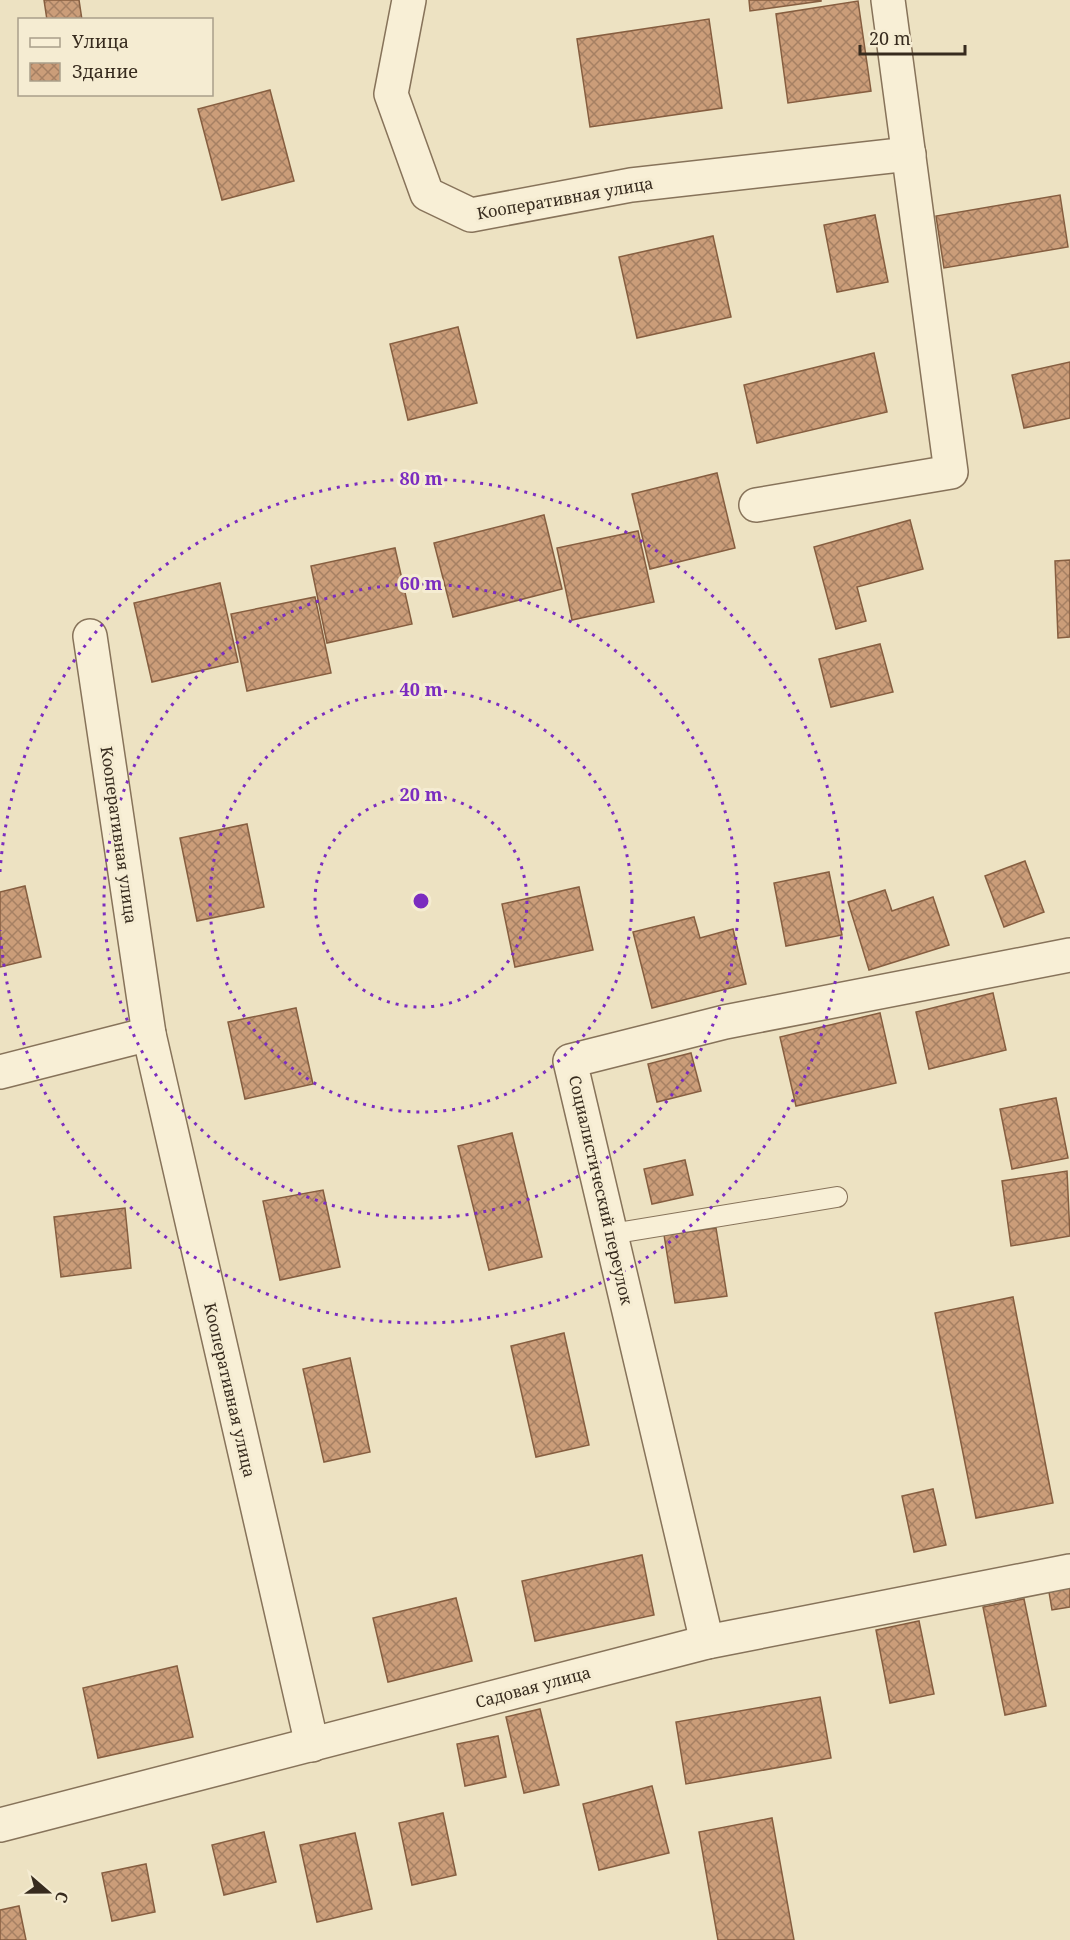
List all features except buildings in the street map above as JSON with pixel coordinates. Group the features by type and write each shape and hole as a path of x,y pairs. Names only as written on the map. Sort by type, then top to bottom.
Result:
{"street":[{"name":"Кооперативная улица","path":"408,0 391,94 427,194 471,215 631,185 909,154"},
{"path":"756,505 951,472 888,0"},
{"name":"Кооперативная улица","path":"90,636 148,1034 312,1745"},
{"name":"Социалистический переулок","path":"707,1642 570,1061 725,1022 1070,955"},
{"path":"0,1072 148,1034"},
{"name":"Садовая улица","path":"0,1825 707,1642 1070,1571"}],"lane":[{"path":"611,1234 837,1197"}]}
